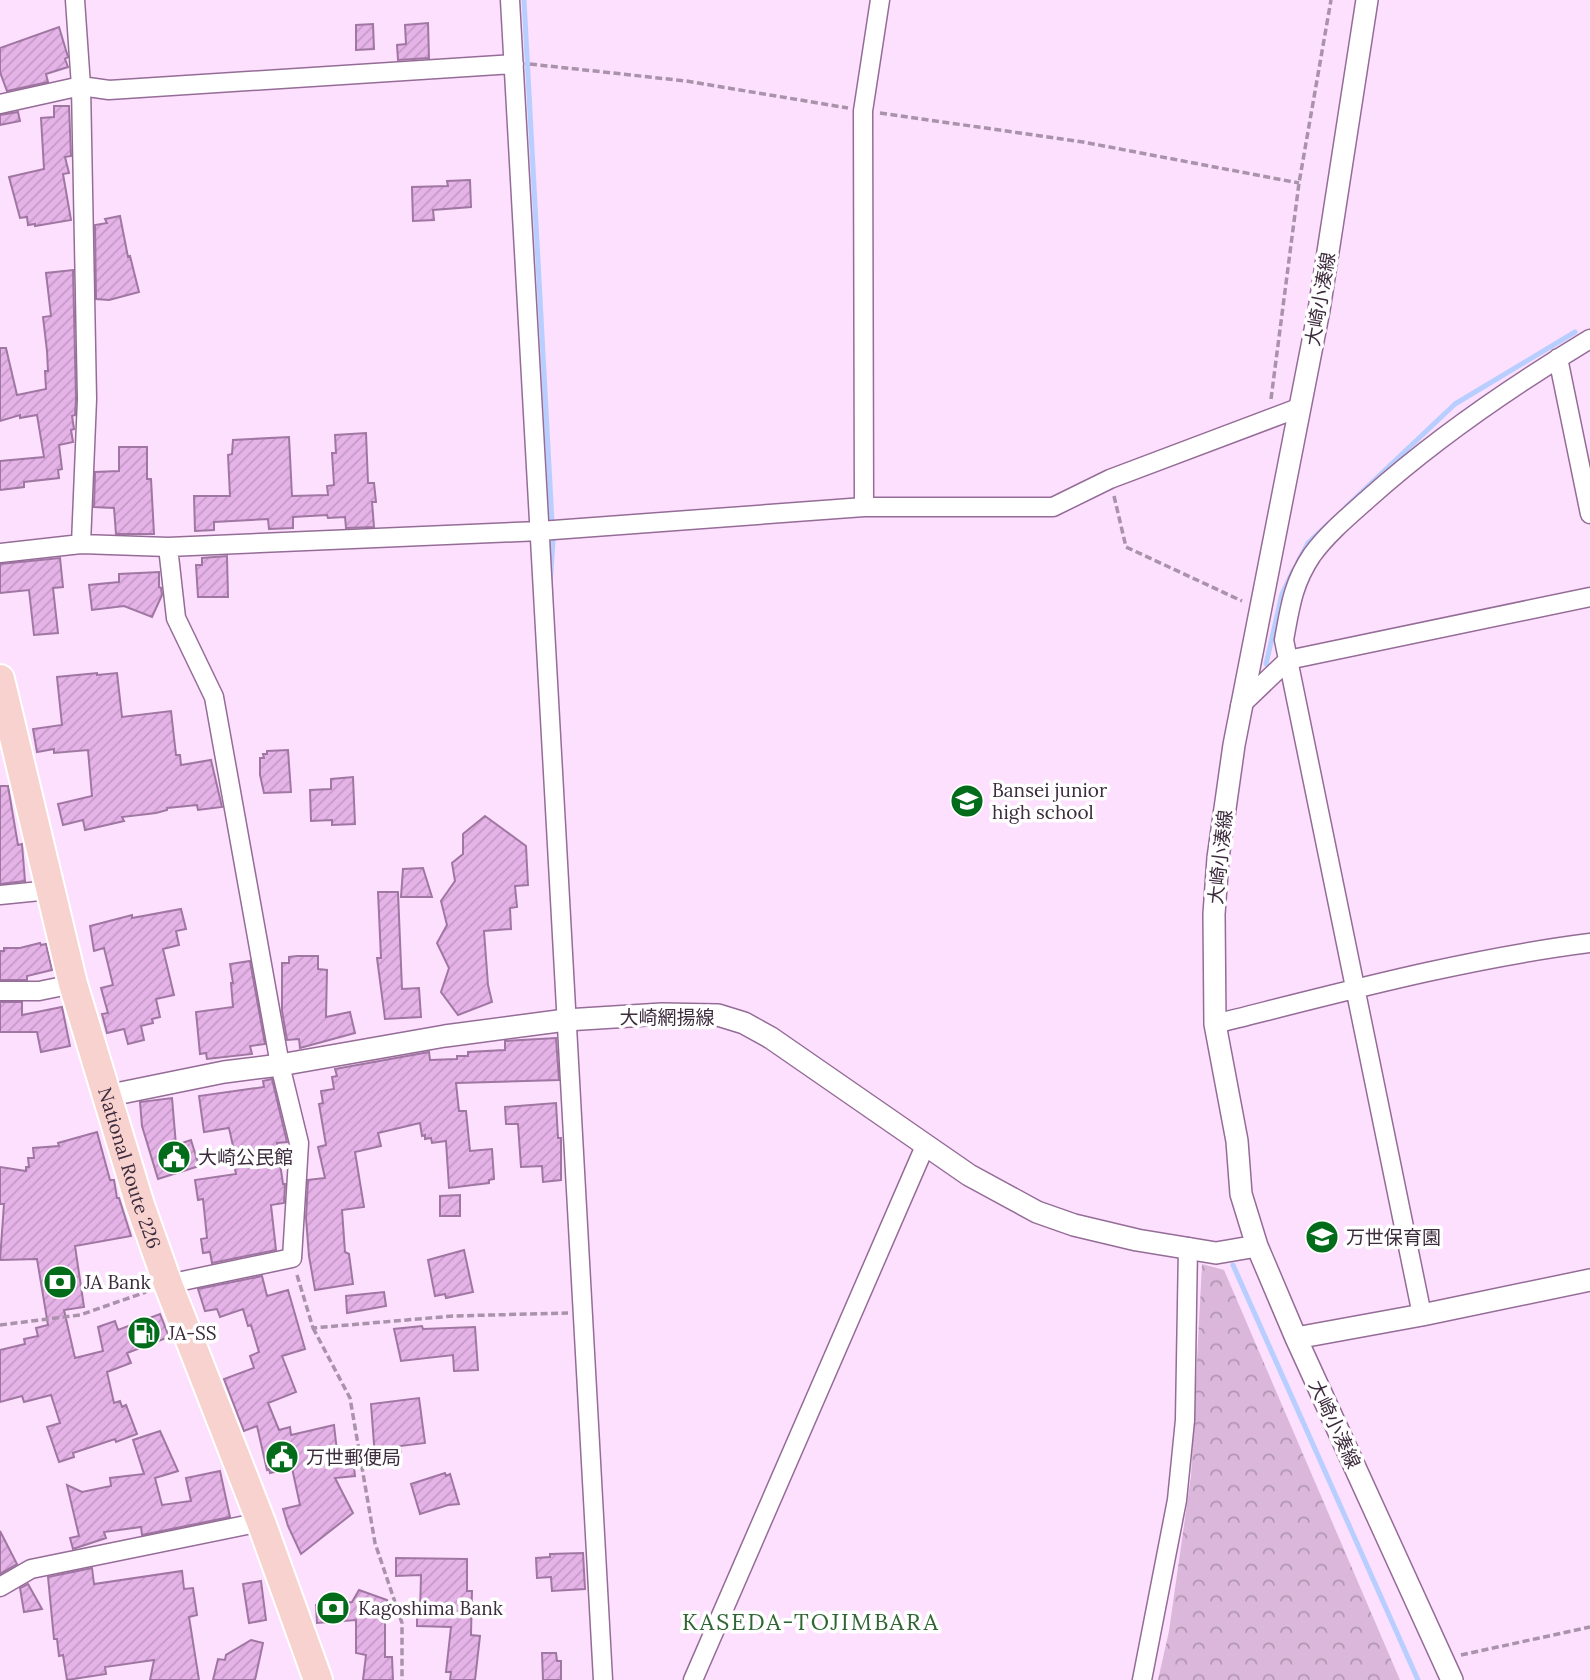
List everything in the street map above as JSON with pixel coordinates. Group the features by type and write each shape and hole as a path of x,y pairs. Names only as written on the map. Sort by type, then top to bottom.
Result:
{"highway":[{"name":"National Route 226","path":"0,679 73,984 140,1205 318,1680"}],"street":[{"path":"75,0 81,86 87,399 80,544"},
{"path":"510,0 546,531 566,1020 603,1680"},
{"path":"864,506 863,111 880,0"},
{"name":"大崎小湊線","path":"1367,0 1319,310 1240,706 1218,858 1214,914 1215,1024 1237,1141 1241,1194 1257,1246 1296,1338 1452,1680"},
{"path":"0,104 81,86 109,90 514,64"},
{"path":"1422,1315 1284,640 1294,586 1313,553 1354,512 1404,467 1493,401 1590,339"},
{"path":"1558,358 1590,514"},
{"path":"0,553 80,544 168,547 546,531 864,506 1054,507 1110,479 1301,407"},
{"path":"168,547 176,618 214,697 280,1065 299,1143 292,1258 168,1284"},
{"path":"1240,706 1288,660 1590,597"},
{"path":"0,895 50,890"},
{"path":"1215,1024 1355,988 1527,951 1590,943"},
{"path":"0,990 39,991 73,984"},
{"name":"大崎網揚線","path":"106,1096 224,1072 445,1036 566,1020 662,1014 718,1015 744,1023 782,1046 980,1182 1037,1212 1137,1240 1216,1253 1257,1246"},
{"path":"693,1680 925,1146"},
{"path":"1142,1680 1177,1500 1184,1434 1188,1247"},
{"path":"1296,1338 1590,1280"},
{"path":"0,1587 31,1569 261,1522"}],"path":[{"path":"1268,418 1299,183 1331,0"},
{"path":"537,64 686,81 863,111 1083,142 1299,183"},
{"path":"1110,479 1126,547 1260,610"},
{"path":"292,1258 313,1328 350,1398 375,1543 402,1623 402,1680"},
{"path":"0,1325 80,1315 168,1284"},
{"path":"313,1328 453,1316 584,1312"},
{"path":"1442,1659 1590,1627"}],"green space":[{"path":"1202,1264 1224,1270 1400,1680 1158,1680 1169,1631 1191,1476"}],"building":[{"path":"428,23 429,58 398,60 397,45 406,44 405,25"},
{"path":"373,24 374,49 356,50 356,25"},
{"path":"59,27 68,57 65,59 68,67 46,74 48,82 7,91 0,72 0,48"},
{"path":"54,106 69,106 71,156 65,157 69,173 63,174 71,220 28,225 27,217 20,218 9,177 44,169 41,118 54,117"},
{"path":"18,112 20,121 0,125 0,115"},
{"path":"470,180 471,207 433,210 434,220 413,221 412,187 448,186 447,181"},
{"path":"120,216 128,257 130,256 139,292 109,300 96,299 95,225 107,223 105,219"},
{"path":"73,270 76,399 75,415 72,416 74,429 71,430 73,442 59,445 62,469 58,470 59,478 24,482 24,487 0,490 0,461 44,457 37,415 20,418 20,415 0,421 0,348 6,348 17,395 46,389 45,371 48,371 43,317 51,316 46,273"},
{"path":"366,433 368,483 374,483 376,502 372,502 374,527 346,528 345,517 328,518 327,515 293,517 293,528 269,529 268,519 214,522 214,530 195,531 194,496 230,496 228,455 232,454 233,440 289,437 292,496 328,495 327,486 334,485 332,453 336,453 335,435"},
{"path":"119,447 147,447 147,479 151,479 154,534 116,534 114,508 94,507 95,472 119,471"},
{"path":"227,556 228,597 198,597 196,565 202,565 202,558"},
{"path":"60,558 63,587 53,588 58,633 34,635 29,590 0,593 0,564"},
{"path":"159,572 162,595 152,617 124,606 92,610 89,585 119,582 119,574"},
{"path":"117,673 122,717 171,711 176,755 180,755 181,765 211,760 222,807 198,810 197,805 167,808 156,813 122,817 124,821 85,830 83,820 63,825 58,804 92,796 88,750 54,753 54,749 37,752 33,729 62,725 57,677"},
{"path":"288,750 291,792 264,793 260,758 264,758 263,754 267,754 267,751"},
{"path":"353,777 355,824 332,825 332,820 311,821 310,790 331,789 331,779"},
{"path":"0,786 8,786 18,845 22,844 25,881 0,884"},
{"path":"485,816 526,846 528,885 515,886 517,907 510,908 511,929 484,931 492,1002 458,1015 441,992 449,968 437,943 447,925 441,901 455,881 452,863 463,854 463,834"},
{"path":"423,868 432,897 401,897 403,869"},
{"path":"378,892 398,892 402,989 419,988 421,1017 385,1019 377,958 381,958"},
{"path":"181,909 186,929 176,931 179,945 163,949 174,995 156,999 160,1017 152,1019 153,1023 141,1026 144,1040 128,1044 124,1029 107,1033 102,1014 108,1013 101,988 113,985 104,948 94,951 90,926 132,915 132,918"},
{"path":"46,944 52,970 27,976 27,980 0,980 0,951 4,951 4,948 20,948"},
{"path":"318,956 318,969 327,970 326,1017 350,1012 355,1033 300,1048 299,1039 287,1040 282,1011 282,963 289,963 289,957"},
{"path":"250,961 265,1044 250,1046 252,1054 207,1059 206,1053 200,1054 196,1012 233,1007 230,964"},
{"path":"0,1002 22,1002 22,1015 62,1007 70,1046 41,1052 37,1032 0,1032"},
{"path":"556,1038 559,1080 456,1083 459,1111 466,1111 470,1151 492,1149 494,1179 489,1180 489,1183 449,1188 446,1141 432,1143 431,1138 425,1139 420,1123 378,1133 381,1146 355,1152 364,1207 342,1210 345,1252 349,1254 353,1284 315,1290 306,1218 308,1180 325,1178 318,1147 326,1145 319,1104 323,1103 321,1091 334,1089 332,1077 337,1076 335,1069 429,1052 430,1060 457,1059 457,1056 468,1056 468,1052 505,1050 505,1041"},
{"path":"272,1079 287,1142 277,1143 285,1184 284,1203 271,1205 276,1250 212,1263 210,1252 203,1253 201,1239 207,1238 203,1199 198,1200 195,1180 236,1174 232,1155 235,1155 229,1128 204,1132 199,1096 264,1087 263,1081"},
{"path":"172,1098 176,1145 191,1140 199,1166 158,1179 142,1126 140,1102"},
{"path":"556,1103 558,1138 561,1138 561,1180 543,1182 542,1166 521,1167 518,1124 506,1124 505,1107"},
{"path":"97,1132 110,1180 114,1180 117,1198 131,1236 75,1246 84,1307 64,1310 75,1358 103,1351 98,1327 115,1321 118,1330 160,1314 169,1337 127,1353 131,1363 107,1372 114,1403 120,1401 122,1407 126,1405 137,1434 73,1453 74,1457 59,1462 47,1427 60,1423 51,1395 24,1402 22,1396 0,1402 0,1350 25,1344 24,1339 38,1336 36,1328 48,1325 37,1259 0,1260 4,1204 0,1204 0,1167 26,1171 26,1167 29,1167 28,1158 34,1158 33,1148 59,1146 58,1143"},
{"path":"460,1195 460,1216 440,1216 440,1196"},
{"path":"464,1250 473,1292 446,1298 445,1294 435,1296 428,1260"},
{"path":"262,1276 267,1296 288,1290 305,1349 282,1356 296,1392 268,1403 279,1430 290,1427 291,1435 334,1425 338,1460 353,1458 355,1476 335,1478 353,1513 301,1554 283,1509 300,1505 292,1468 270,1473 269,1469 267,1470 257,1426 244,1431 224,1379 254,1368 250,1356 259,1352 251,1325 248,1326 243,1309 220,1317 217,1309 205,1311 198,1289"},
{"path":"384,1292 386,1306 347,1313 346,1296"},
{"path":"422,1326 423,1329 475,1327 478,1370 454,1371 453,1355 401,1361 394,1329"},
{"path":"419,1398 425,1443 400,1446 401,1455 375,1457 371,1404"},
{"path":"160,1431 178,1471 155,1478 162,1505 191,1501 186,1478 220,1471 230,1517 142,1535 141,1527 104,1532 106,1538 73,1549 70,1538 79,1536 67,1485 82,1492 111,1486 110,1478 144,1474 133,1440"},
{"path":"445,1473 446,1476 450,1474 459,1504 420,1514 411,1484"},
{"path":"0,1531 17,1564 0,1574"},
{"path":"583,1553 585,1589 552,1591 551,1577 537,1578 536,1558 550,1557 550,1554"},
{"path":"396,1558 467,1559 467,1591 472,1591 471,1635 480,1636 475,1680 450,1680 451,1672 446,1672 451,1627 417,1626 421,1575 396,1576"},
{"path":"92,1568 94,1584 182,1571 184,1589 193,1588 197,1615 189,1617 199,1680 150,1680 154,1660 105,1667 106,1674 67,1680 63,1655 59,1656 57,1639 54,1639 48,1577"},
{"path":"261,1581 266,1620 249,1623 243,1584"},
{"path":"28,1584 42,1609 24,1612 20,1588"},
{"path":"359,1590 387,1600 392,1617 385,1619 385,1657 392,1657 393,1680 363,1680 366,1655 356,1653 356,1620 317,1623 316,1605 352,1602"},
{"path":"251,1640 263,1643 255,1680 213,1680 218,1659 225,1660 226,1655"},
{"path":"542,1653 556,1653 557,1661 561,1661 561,1680 543,1680"}],"waterway":[{"path":"524,0 553,541 550,585"},
{"path":"1346,507 1455,404 1575,332"},
{"path":"1298,562 1308,543 1328,524"},
{"path":"1266,664 1282,594 1293,571"},
{"path":"1233,1265 1418,1680"}],"place":[{"name":"Bansei junior high school","path":"967,801"},
{"name":"大崎公民館","path":"174,1157"},
{"name":"万世保育園","path":"1322,1237"},
{"name":"JA Bank","path":"60,1282"},
{"name":"JA-SS","path":"144,1333"},
{"name":"万世郵便局","path":"282,1457"},
{"name":"Kagoshima Bank","path":"333,1608"}],"district":[{"name":"KASEDA-TOJIMBARA","path":"811,1622"}]}
